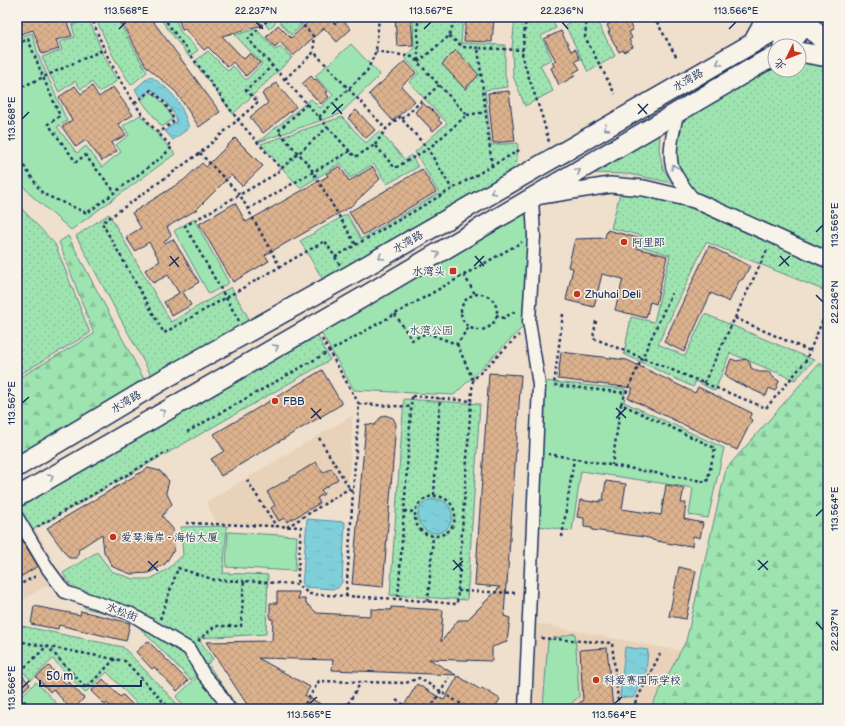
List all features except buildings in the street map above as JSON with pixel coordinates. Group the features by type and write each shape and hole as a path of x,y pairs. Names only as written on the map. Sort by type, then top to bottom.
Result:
{"highway":[{"path":"804,19 828,45"}],"main road":[{"path":"753,43 766,17"},
{"path":"793,38 796,36 804,19"},
{"name":"水湾路","path":"17,466 166,378 347,277 753,43 804,19"},
{"path":"807,53 828,57"},
{"name":"水湾路","path":"17,497 677,114 767,59"}],"street":[{"path":"677,114 671,154 673,167 680,182 694,200"},
{"name":"水湾路","path":"532,198 576,189 610,185 644,188 694,200 828,260"},
{"path":"525,709 539,385 530,325 534,236 532,198"},
{"name":"水松街","path":"17,517 48,569 65,592 132,614 189,649 204,675 217,690 229,709"}],"path":[{"path":"17,156 43,194 87,213 162,157 172,147 146,119 128,92 105,49 92,17"},
{"path":"163,17 238,120 281,169"},
{"path":"271,17 248,39 355,157 375,145 386,129 400,117 428,148 452,189"},
{"path":"295,17 314,36 314,52 386,129"},
{"path":"319,117 368,70 376,51 379,17"},
{"path":"418,17 418,62"},
{"path":"418,62 449,36 456,17"},
{"path":"526,17 522,57 542,116 553,158"},
{"path":"588,17 585,37 615,94"},
{"path":"654,17 677,58"},
{"path":"449,36 463,47 523,50"},
{"path":"17,44 28,39 42,77 60,116 48,124 76,162 85,155 115,192"},
{"path":"478,48 492,166"},
{"path":"17,88 105,49"},
{"path":"376,51 413,57 467,115"},
{"path":"285,79 314,52"},
{"path":"273,65 246,90 258,102 200,153 102,223 164,333 326,241 347,277"},
{"path":"402,120 439,85"},
{"path":"135,103 151,90 162,99 168,107 174,121 159,133"},
{"path":"307,104 278,131 309,165 356,245"},
{"path":"375,145 395,168 428,148 467,115 486,112"},
{"path":"246,333 185,226 274,175 328,126"},
{"path":"335,257 522,149"},
{"path":"248,209 350,151"},
{"path":"200,153 240,195 280,268"},
{"path":"187,432 534,236"},
{"path":"704,383 774,236"},
{"path":"464,275 475,294"},
{"path":"612,466 621,404 672,293"},
{"path":"475,294 487,296 492,299 495,304 496,315 494,321 486,328 480,330 469,327 465,323 462,317 462,306 465,300 475,294"},
{"path":"496,315 504,318 530,303"},
{"path":"596,321 593,338 766,408 805,362 828,308"},
{"path":"156,629 178,568 215,580 295,584 310,594 457,604 473,380 457,344 426,333 412,340 395,314"},
{"path":"563,314 554,386 626,393"},
{"path":"735,318 810,351"},
{"path":"314,325 359,404 346,596"},
{"path":"473,380 530,325"},
{"path":"457,344 469,327"},
{"path":"398,599 412,396 471,401"},
{"path":"434,495 440,398"},
{"path":"359,404 412,407"},
{"path":"536,452 707,482 715,448 621,404"},
{"path":"319,438 353,494"},
{"path":"26,533 168,451"},
{"path":"562,537 574,459"},
{"path":"248,480 276,526"},
{"path":"286,527 350,488"},
{"path":"434,495 440,496 451,503 455,509 455,523 451,529 440,536 433,536 421,531 415,519 415,512 421,500 434,495"},
{"path":"404,511 415,512"},
{"path":"456,516 463,516"},
{"path":"186,523 301,527 297,586"},
{"path":"428,602 433,536"},
{"path":"17,586 48,569"},
{"path":"189,649 215,626 241,626 244,581"},
{"path":"458,590 530,593"},
{"path":"528,637 612,644 619,709"},
{"path":"17,641 125,661 169,708"},
{"path":"47,646 86,688 116,659"},
{"path":"17,660 24,668 47,646"},
{"path":"632,709 660,654"},
{"path":"302,709 319,681 406,683 419,678 469,709"},
{"path":"430,709 449,678"},
{"path":"345,709 360,682"},
{"path":"17,700 27,702"},
{"path":"396,700 411,709"}],"shaded area":[{"path":"353,415 348,491 287,528 217,524 206,502"},
{"path":"17,497 62,576 17,604"},
{"name":"科爱赛国际学校","path":"529,622 681,651 650,709 525,709"}],"green space":[{"path":"95,17 116,17 147,72 131,85 113,56"},
{"path":"159,17 175,17 180,31 198,50 189,57"},
{"path":"261,17 311,17 291,35 278,20 269,29"},
{"path":"413,17 431,17 443,21 445,17 463,17 461,43 505,45 505,75 508,87 485,90 491,145 518,143 516,174 325,283 300,241 347,214 361,239 439,193 415,152 447,123 409,82 419,73 404,57 414,48"},
{"path":"515,17 551,17 556,28 541,36 552,59 540,65 553,91 525,106 513,76 512,48"},
{"path":"579,17 600,17 599,25 615,56 588,72 565,25"},
{"path":"89,19 102,52 117,81 99,92 92,82 81,89 75,81 59,92 42,57 62,50 59,42 75,37 72,25"},
{"path":"17,29 20,37 32,33 39,57 67,121 57,127 77,153 86,146 102,167 121,152 116,145 129,135 123,126 140,115 175,154 71,230 32,196 17,179"},
{"path":"256,29 276,50 280,46 292,58 233,114 194,62 208,51 228,71 233,66 246,80 262,64 235,35"},
{"path":"351,44 380,75 340,114 258,142 311,99 320,108 333,95 315,76"},
{"path":"807,57 828,61 828,260 695,199 671,153 677,114 767,63 767,78 807,78"},
{"path":"151,92 164,104 173,119 162,127 141,100"},
{"path":"342,117 366,143 379,131 405,160 411,155 418,167 387,184 374,164 350,178 341,163 300,188 261,144"},
{"path":"660,133 659,149 663,169 673,183 629,174 592,173"},
{"path":"621,190 694,203 828,264 828,292 706,242 658,344 685,356 705,314 814,360 795,380 730,353 715,391 696,381 693,387 624,354 631,317 654,322 670,255 640,246 642,236 611,228"},
{"name":"水湾公园","path":"532,198 529,321 454,395 354,390 316,324"},
{"path":"17,206 20,207 55,244 90,333 17,376"},
{"path":"109,214 171,322 231,287 252,324 153,379 76,236"},
{"path":"194,219 229,283 209,294 174,231"},
{"path":"68,236 146,383 17,459 17,379 94,334 59,242"},
{"path":"315,331 330,360 17,539 17,502"},
{"path":"820,362 828,369 828,709 650,709 686,641 726,469"},
{"path":"543,381 625,389 624,402 724,448 708,518 689,515 693,488 581,471 572,531 539,526"},
{"path":"404,399 480,404 467,600 390,595"},
{"path":"227,526 223,573 268,575 266,634 198,638 213,659 191,680 131,619 85,608 63,573 97,552 111,571 133,579 150,579 168,569 183,555 181,527"},
{"path":"228,532 297,536 295,571 226,567"},
{"path":"17,625 123,647 182,709 142,709 107,672 85,693 53,659 31,680 17,666"},
{"path":"575,633 579,696 566,709 544,709 548,640"},
{"path":"209,666 239,709 187,709 176,697"},
{"path":"36,682 62,709 27,709 18,699"}],"water":[{"path":"150,76 165,87 176,98 186,119 189,128 173,140 165,131 177,121 170,107 151,89 140,98 135,89"},
{"path":"432,499 438,499 442,500 449,506 452,516 451,523 445,530 438,533 432,533 428,532 421,526 418,519 418,513 419,509 425,502"},
{"path":"307,519 345,522 342,582 338,588 302,587"},
{"path":"625,647 648,650 646,673 633,698 620,697"}],"place":[{"name":"阿里郎","path":"624,242"},
{"name":"水湾头","path":"453,271"},
{"name":"Zhuhai Deli","path":"577,294"},
{"name":"FBB","path":"275,401"},
{"name":"爱琴海岸 - 海怡大厦","path":"113,537"},
{"name":"科爱赛国际学校","path":"596,680"}]}
